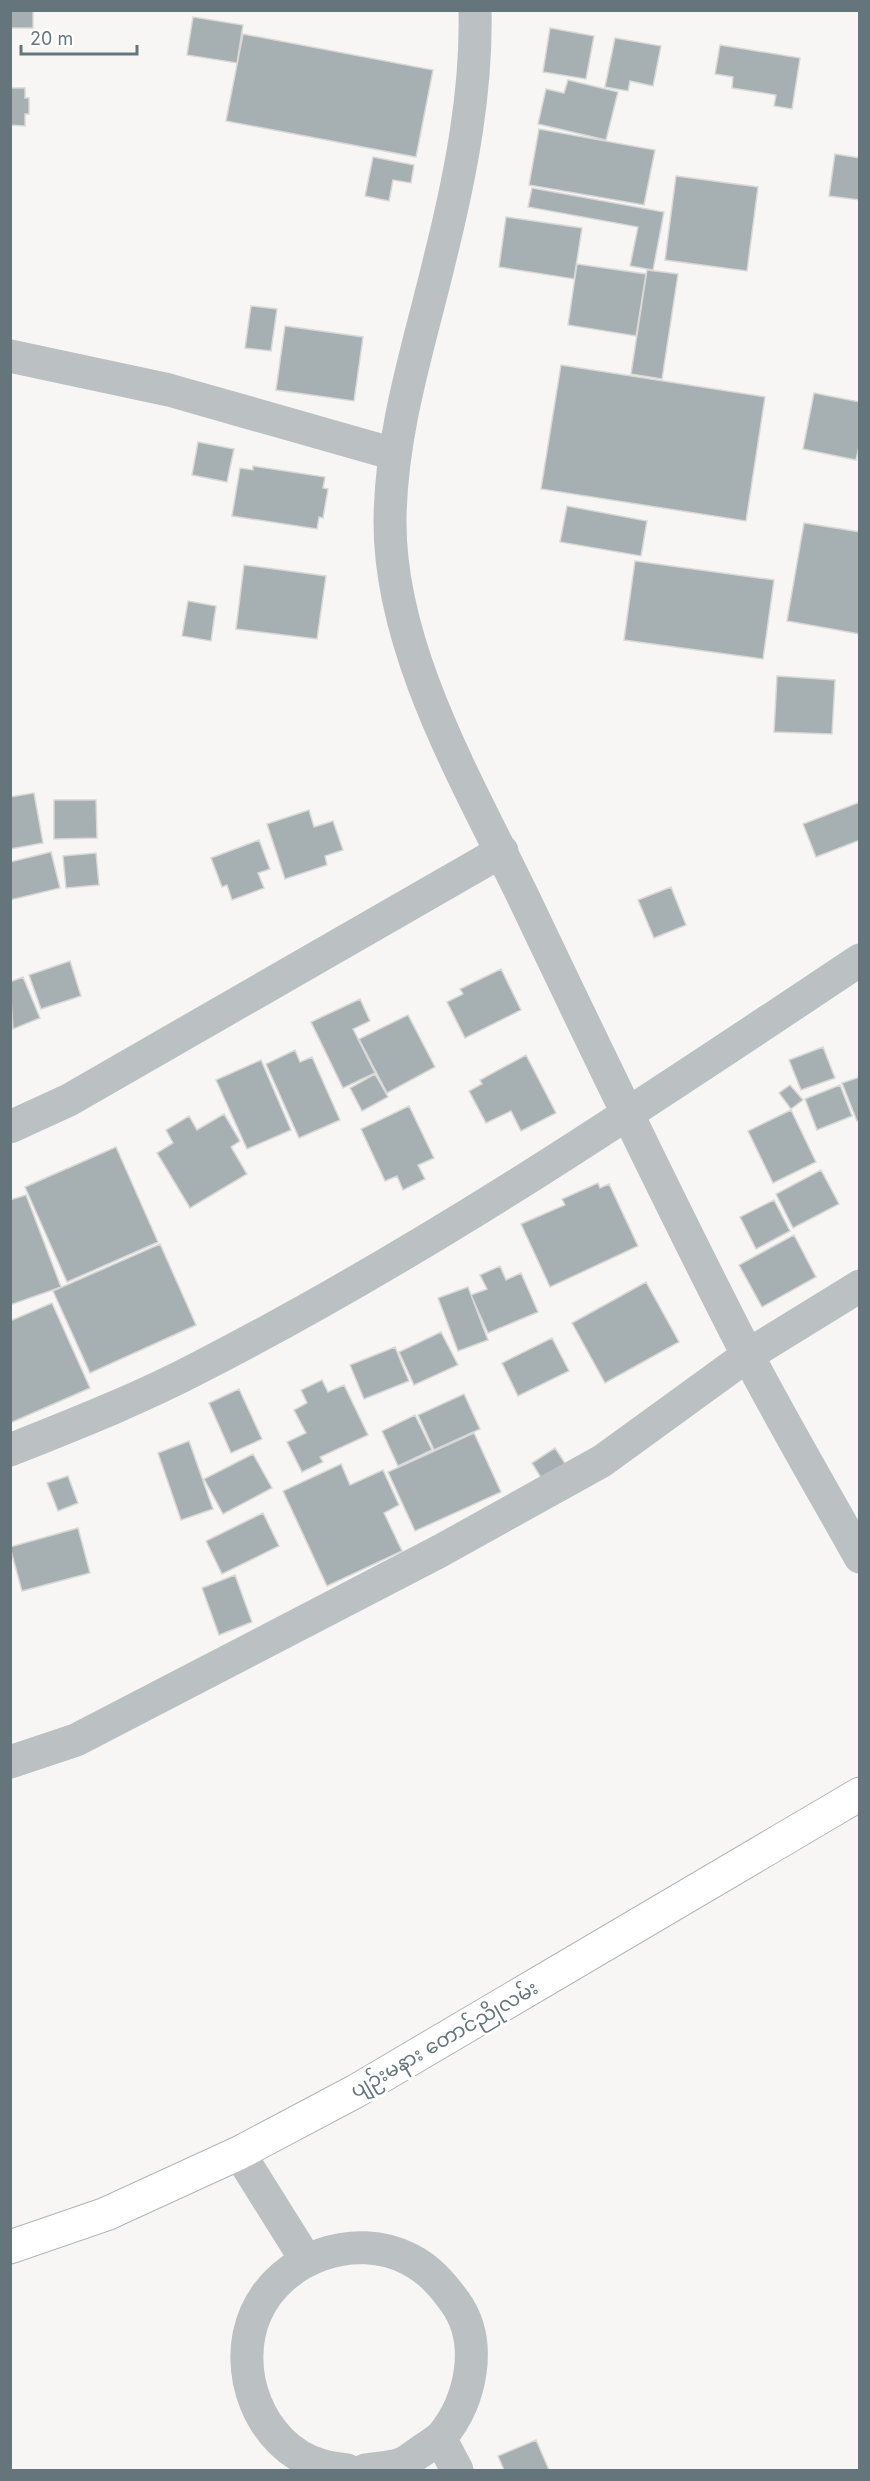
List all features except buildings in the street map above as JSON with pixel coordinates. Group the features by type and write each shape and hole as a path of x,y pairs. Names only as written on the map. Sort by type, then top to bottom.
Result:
{"main road":[{"name":"ပျဉ်းမနား တောင်ညိုလမ်း","path":"10,2247 106,2214 239,2153 356,2091 860,1794"}],"street":[{"path":"475,10 469,106 460,166 442,250 415,350 394,454 390,522 400,615 452,748 627,1115 748,1355 860,1557"},
{"path":"10,356 169,390 394,454"},
{"path":"10,1127 69,1101 502,851"},
{"path":"10,1450 117,1407 201,1367 416,1248 627,1115 860,960"},
{"path":"10,1762 76,1740 450,1546 602,1461 748,1355 860,1286"},
{"path":"239,2153 306,2260"},
{"path":"347,2470 319,2465 287,2447 262,2419 249,2385 246,2348 256,2313 276,2282 306,2260 339,2248 375,2248 409,2259 438,2278 459,2307 470,2340 471,2376 461,2409 440,2438 402,2464 365,2470"},
{"path":"440,2438 457,2470"}]}
